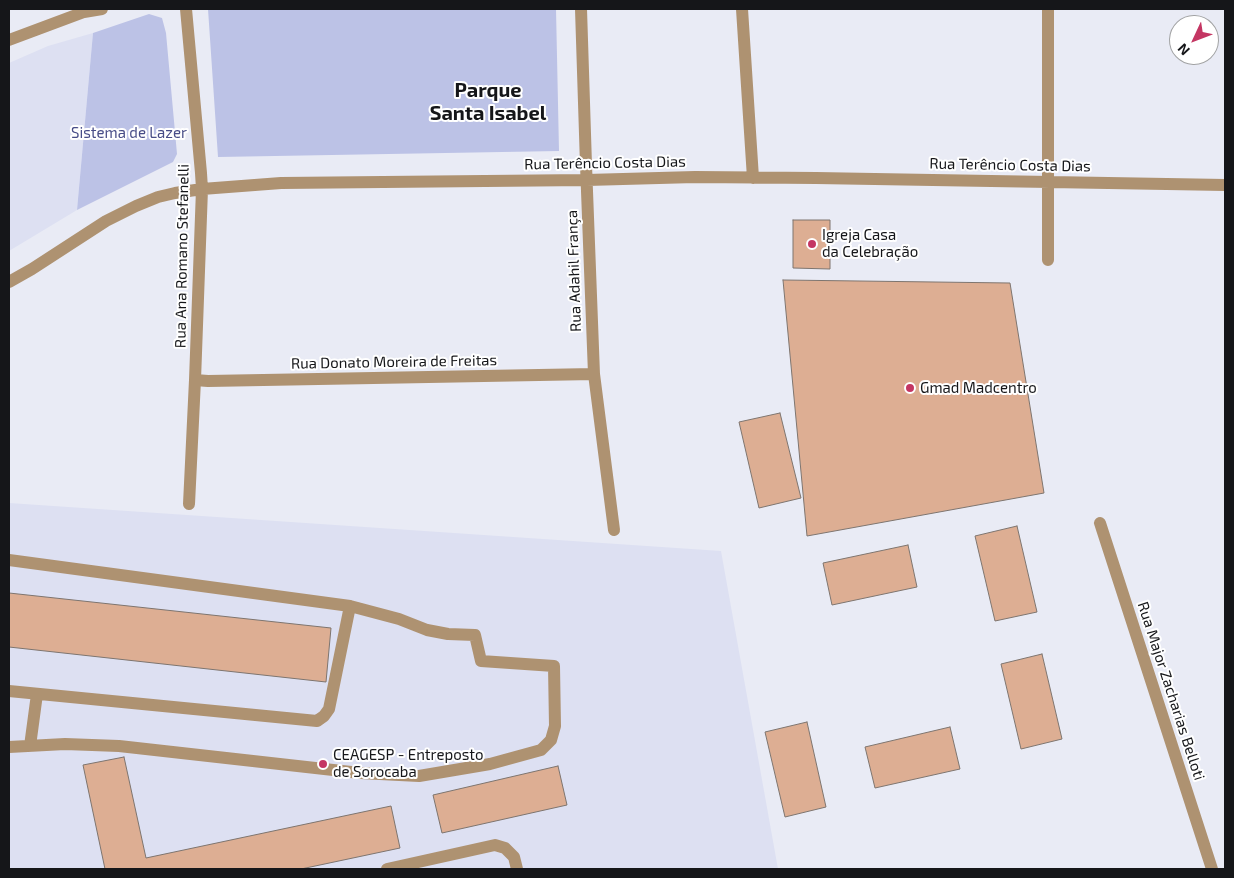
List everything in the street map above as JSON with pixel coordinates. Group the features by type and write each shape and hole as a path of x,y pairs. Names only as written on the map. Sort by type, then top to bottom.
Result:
{"street":[{"path":"9,40 84,12 102,9"},
{"name":"Rua Ana Romano Stefanelli","path":"186,9 202,173 195,380 188,504"},
{"name":"Rua Adahil França","path":"582,9 594,374 614,530"},
{"path":"742,9 753,178"},
{"path":"1048,9 1048,260"},
{"name":"Rua Terêncio Costa Dias","path":"9,282 106,221 136,206 158,197 202,189 282,183 753,178 1225,185"},
{"name":"Rua Donato Moreira de Freitas","path":"195,380 594,374"},
{"name":"Rua Major Zacharias Belloti","path":"1100,522 1212,869"},
{"path":"9,560 350,606 399,619 427,630 448,634 475,635 480,661 554,666 555,726 551,740 541,750 490,764 420,776 360,773 118,746 65,744 9,747"},
{"path":"9,691 317,721 329,709 350,606"},
{"path":"30,746 37,694"},
{"path":"387,869 496,845 505,848 514,857 517,869"}],"shaded area":[{"path":"93,33 77,210 9,251 9,63 48,46"},
{"name":"CEAGESP - Entreposto de Sorocaba","path":"9,503 721,551 778,869 9,869"}],"green space":[{"path":"208,9 556,9 559,151 218,157"},
{"name":"Sistema de Lazer","path":"149,14 162,18 166,33 177,154 173,162 77,210 93,33"}],"building":[{"name":"Igreja Casa da Celebração","path":"793,220 830,220 830,269 793,268"},
{"name":"Gmad Madcentro","path":"783,280 1010,283 1044,493 807,536"},
{"path":"780,413 801,498 759,508 739,422"},
{"path":"1017,526 1037,612 995,621 975,536"},
{"path":"908,545 917,587 832,605 823,563"},
{"path":"9,593 331,628 326,682 9,647"},
{"path":"1042,654 1062,739 1021,749 1001,664"},
{"path":"807,722 826,807 785,817 765,732"},
{"path":"950,727 960,769 875,788 865,747"},
{"path":"124,757 146,858 391,806 400,848 301,869 105,869 83,765"},
{"path":"558,766 567,805 442,833 433,795"}],"place":[{"name":"Igreja Casa da Celebração","path":"812,244"},
{"name":"Gmad Madcentro","path":"910,388"},
{"name":"CEAGESP - Entreposto de Sorocaba","path":"323,764"}],"district":[{"name":"Parque Santa Isabel","path":"488,102"}]}
